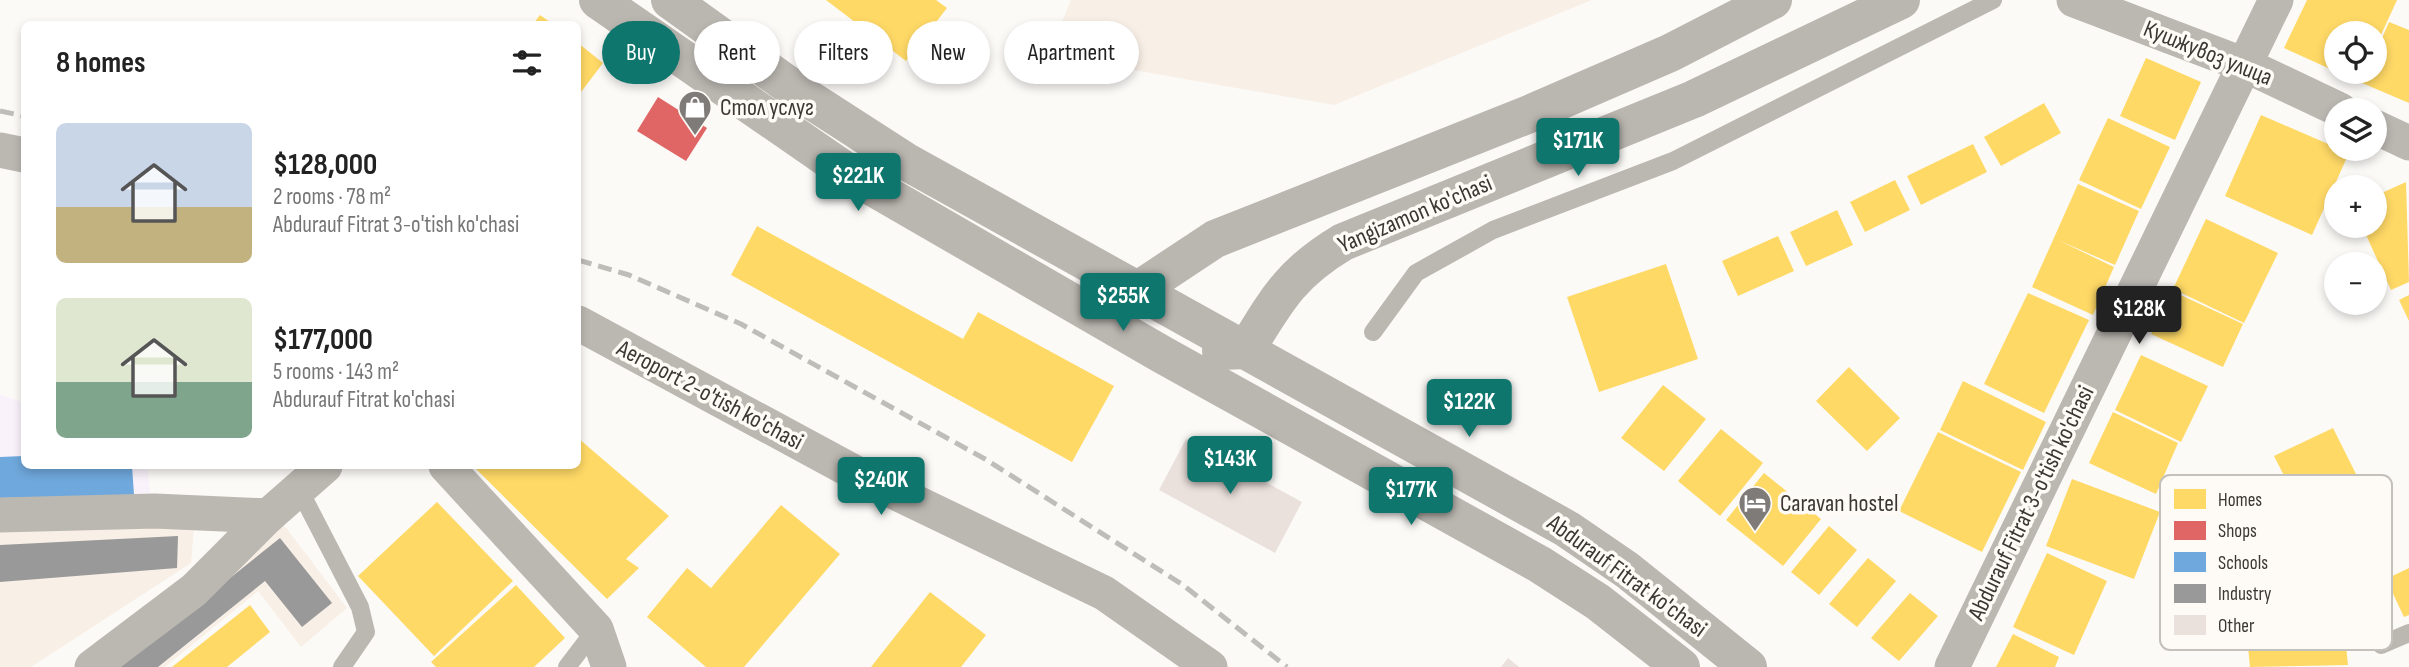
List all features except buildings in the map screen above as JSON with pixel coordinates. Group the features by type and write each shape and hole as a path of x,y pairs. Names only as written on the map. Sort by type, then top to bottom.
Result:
{"main road":[{"name":"Abdurauf Fitrat ko'chasi","path":"598,0 850,174 1163,355 1539,564 1598,602 1681,667"},
{"name":"Abdurauf Fitrat ko'chasi","path":"670,0 798,92 905,161 1567,529 1627,570 1748,667"},
{"name":"Yangizamon ko'chasi","path":"1138,290 1215,239 1539,110 1670,52 1773,0"},
{"name":"Yangizamon ko'chasi","path":"1246,350 1290,281 1317,258 1343,242 1695,99 1900,0"},
{"path":"1138,290 1163,355 1246,350"}],"street":[{"name":"Кушжувоз улица","path":"2074,0 2245,65 2324,102"},
{"name":"Abdurauf Fitrat 3-o'tish ko'chasi","path":"1952,667 2276,0"},
{"path":"2387,133 2409,143"},
{"path":"0,150 21,154"},
{"name":"Aeroport 2-o'tish ko'chasi","path":"581,325 861,476 1104,593 1210,667"},
{"path":"92,667 194,590 268,516 322,469"},
{"path":"449,469 596,629 609,667"},
{"path":"0,515 155,511 268,516"}],"lane":[{"path":"1373,332 1416,273 1493,230 1673,161 1993,0"},
{"path":"299,489 360,607 366,632 342,667"},
{"path":"567,667 596,629"},
{"path":"2392,640 2409,633"}],"shaded area":[{"path":"1071,0 1592,0 1334,105 1139,71 1139,21 1062,21"},
{"path":"0,394 21,402 21,469 147,469 151,496 0,511"},
{"path":"284,525 347,608 301,647 258,591 165,667 106,667"},
{"path":"194,526 191,563 31,667 0,667 0,529"}],"railway":[{"path":"0,111 21,115"},
{"path":"581,261 629,275 741,324 985,459 1183,585 1287,667"}],"place":[{"name":"Стол услуг","path":"695,137"},
{"name":"Caravan hostel","path":"1755,533"}]}
